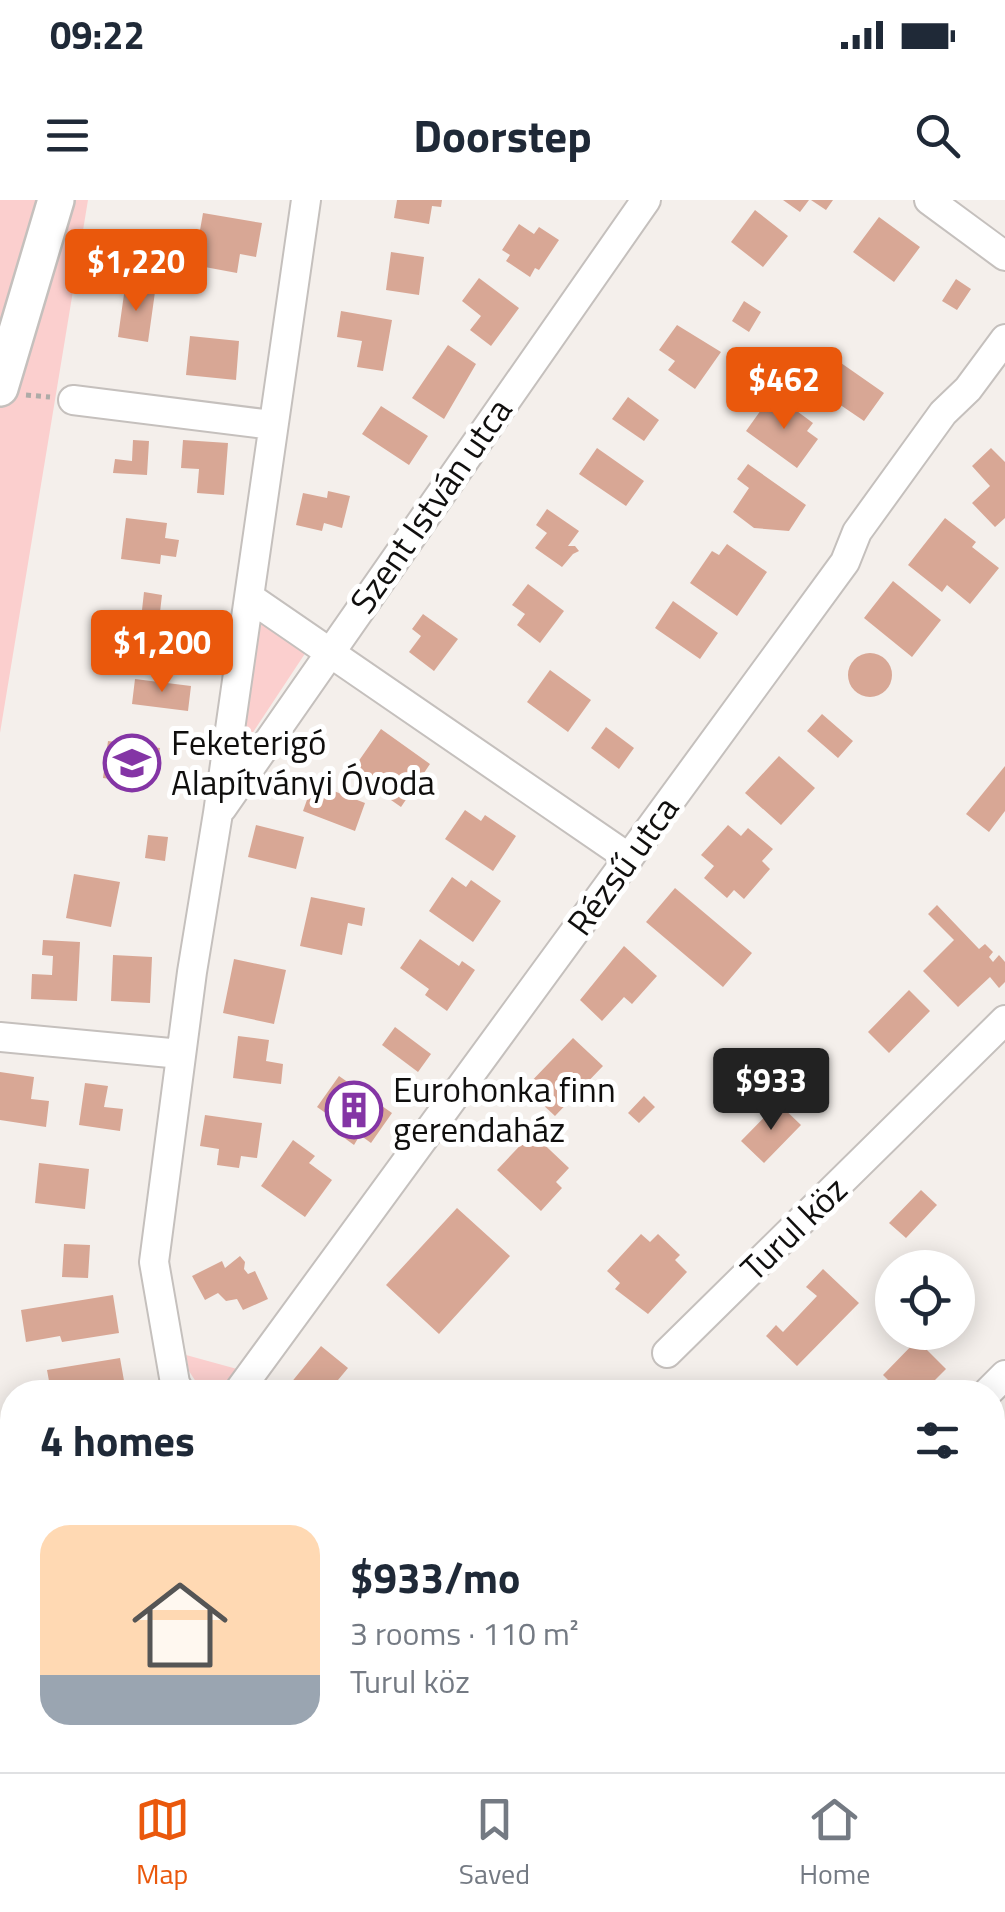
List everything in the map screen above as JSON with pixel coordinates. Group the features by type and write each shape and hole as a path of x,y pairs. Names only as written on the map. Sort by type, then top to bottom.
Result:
{"street":[{"path":"9,391 56,200"},
{"path":"174,1380 154,1262 306,200"},
{"name":"Szent István utca","path":"218,813 646,200"},
{"path":"929,200 1005,256"},
{"name":"Rézsű utca","path":"247,1380 845,562 857,532 943,413 968,389 1005,339"},
{"path":"73,400 272,426"},
{"path":"249,597 629,858"},
{"name":"Turul köz","path":"667,1353 1005,1020"},
{"path":"0,1036 181,1054"}],"path":[{"path":"9,391 73,400"}],"shaded area":[{"path":"0,200 88,200 0,733"},
{"path":"256,615 308,649 244,746 237,740"},
{"path":"186,1355 237,1369 226,1380 195,1380"}],"building":[{"path":"397,200 442,200 441,207 432,206 429,224 394,218"},
{"path":"783,200 809,200 800,212"},
{"path":"811,200 833,200 826,210"},
{"path":"755,210 788,236 763,267 731,242"},
{"path":"203,213 262,223 256,257 240,254 237,273 194,265"},
{"path":"879,217 920,247 894,282 853,252"},
{"path":"519,224 534,234 539,227 559,240 530,277 506,261 510,255 502,250"},
{"path":"391,252 424,257 419,295 386,290"},
{"path":"479,278 519,308 491,346 470,330 481,316 462,301"},
{"path":"956,279 971,289 957,310 942,301"},
{"path":"125,287 155,292 148,342 118,337"},
{"path":"744,301 761,312 749,332 732,321"},
{"path":"341,311 392,320 383,371 357,367 362,341 337,337"},
{"path":"677,325 721,352 695,389 668,370 675,361 659,350"},
{"path":"190,336 239,341 236,380 186,375"},
{"path":"448,345 476,364 444,419 412,398"},
{"path":"831,356 884,393 864,421 811,385"},
{"path":"628,397 659,420 644,441 612,419"},
{"path":"782,400 813,423 807,431 818,439 797,468 746,431 766,403 775,409"},
{"path":"381,406 428,436 409,465 362,434"},
{"path":"133,440 149,441 147,475 113,473 115,459 132,461"},
{"path":"183,440 228,443 224,495 197,493 199,469 181,468"},
{"path":"597,448 644,481 626,506 579,474"},
{"path":"991,448 1005,462 1005,518 995,527 972,503 990,486 972,466"},
{"path":"748,464 806,505 789,531 754,528 733,512 749,488 737,479"},
{"path":"328,491 350,496 342,528 324,523 322,531 296,525 303,493 327,498"},
{"path":"547,509 579,531 568,546 579,551 562,567 535,548 547,533 536,525"},
{"path":"126,518 167,523 165,538 179,540 176,557 161,555 160,564 121,559"},
{"path":"945,518 976,542 972,547 999,568 970,604 947,585 942,592 908,565"},
{"path":"727,544 767,572 737,616 690,583 712,551 719,555"},
{"path":"893,581 941,620 912,657 864,618"},
{"path":"528,584 564,611 540,643 517,625 525,614 512,605"},
{"path":"144,592 162,595 160,612 142,610"},
{"path":"673,601 718,633 700,659 655,628"},
{"path":"423,614 458,639 434,671 409,652 421,636 412,629"},
{"path":"870,653 886,659 892,675 886,691 870,697 854,691 848,675 854,659"},
{"path":"550,670 591,700 568,732 527,702"},
{"path":"135,679 191,686 188,711 132,704"},
{"path":"822,714 853,741 838,758 807,731"},
{"path":"606,727 634,748 619,769 591,748"},
{"path":"381,729 430,764 401,807 351,772"},
{"path":"108,741 160,748 158,764 146,762 143,783 103,778"},
{"path":"779,756 815,788 781,825 745,793"},
{"path":"1005,766 1005,811 989,832 966,814"},
{"path":"313,783 365,803 355,831 303,811"},
{"path":"465,810 481,821 485,815 516,836 493,871 445,839"},
{"path":"256,825 304,837 296,869 248,857"},
{"path":"728,825 741,836 748,828 773,849 762,861 770,869 744,899 734,890 727,898 704,878 714,866 701,855"},
{"path":"148,835 168,837 165,861 145,858"},
{"path":"74,874 120,882 111,927 66,918"},
{"path":"452,877 466,887 471,880 501,901 473,942 429,911"},
{"path":"675,888 752,953 723,987 646,922"},
{"path":"311,897 365,908 362,926 348,923 342,955 300,946"},
{"path":"937,905 979,949 985,944 993,952 989,957 993,962 999,955 1005,962 1005,982 999,988 990,977 958,1007 923,971 954,940 928,914"},
{"path":"420,939 459,966 462,961 475,970 447,1011 425,995 429,989 400,968"},
{"path":"43,940 80,942 77,1001 31,999 32,974 52,975 53,956 42,955"},
{"path":"624,946 657,976 632,1004 624,997 602,1021 580,1000"},
{"path":"113,955 152,957 150,1003 111,1001"},
{"path":"234,959 286,970 274,1024 223,1013"},
{"path":"909,990 930,1011 889,1053 868,1032"},
{"path":"395,1027 431,1054 418,1072 382,1045"},
{"path":"238,1036 269,1040 266,1061 283,1064 281,1084 233,1078"},
{"path":"573,1038 603,1066 555,1116 525,1088"},
{"path":"0,1072 34,1077 31,1099 49,1101 46,1127 0,1120"},
{"name":"Eurohonka finn gerendaház","path":"339,1076 392,1113 371,1143 360,1135 354,1145 332,1129 337,1121 317,1107"},
{"path":"85,1083 108,1086 104,1107 123,1109 120,1131 79,1125"},
{"path":"644,1096 655,1107 639,1123 628,1113"},
{"path":"778,1103 801,1125 764,1163 741,1141"},
{"path":"205,1115 262,1123 257,1158 241,1156 239,1168 217,1165 219,1149 200,1146"},
{"path":"532,1133 569,1168 556,1182 562,1188 541,1211 497,1170"},
{"path":"293,1140 315,1156 309,1163 332,1180 305,1217 261,1186"},
{"path":"39,1163 89,1169 85,1209 35,1203"},
{"path":"921,1190 937,1205 906,1238 889,1223"},
{"path":"457,1208 510,1256 439,1334 386,1285"},
{"path":"641,1234 650,1242 658,1234 680,1255 675,1260 687,1272 648,1314 615,1289 620,1283 607,1271"},
{"path":"64,1244 90,1245 88,1278 62,1277"},
{"path":"240,1256 248,1274 255,1271 268,1299 243,1310 237,1299 226,1301 218,1293 205,1300 192,1276 222,1261 225,1268"},
{"path":"823,1269 859,1303 797,1366 766,1336 776,1325 783,1332 817,1296 806,1287"},
{"path":"113,1295 119,1333 62,1342 60,1336 26,1342 21,1310"},
{"path":"321,1346 348,1368 338,1380 293,1380"},
{"path":"907,1350 927,1350 946,1369 935,1380 888,1380 883,1375"},
{"path":"120,1358 124,1380 49,1380 47,1370"}],"place":[{"name":"Feketerigó Alapítványi Óvoda","path":"132,763"},
{"name":"Eurohonka finn gerendaház","path":"354,1110"}]}
